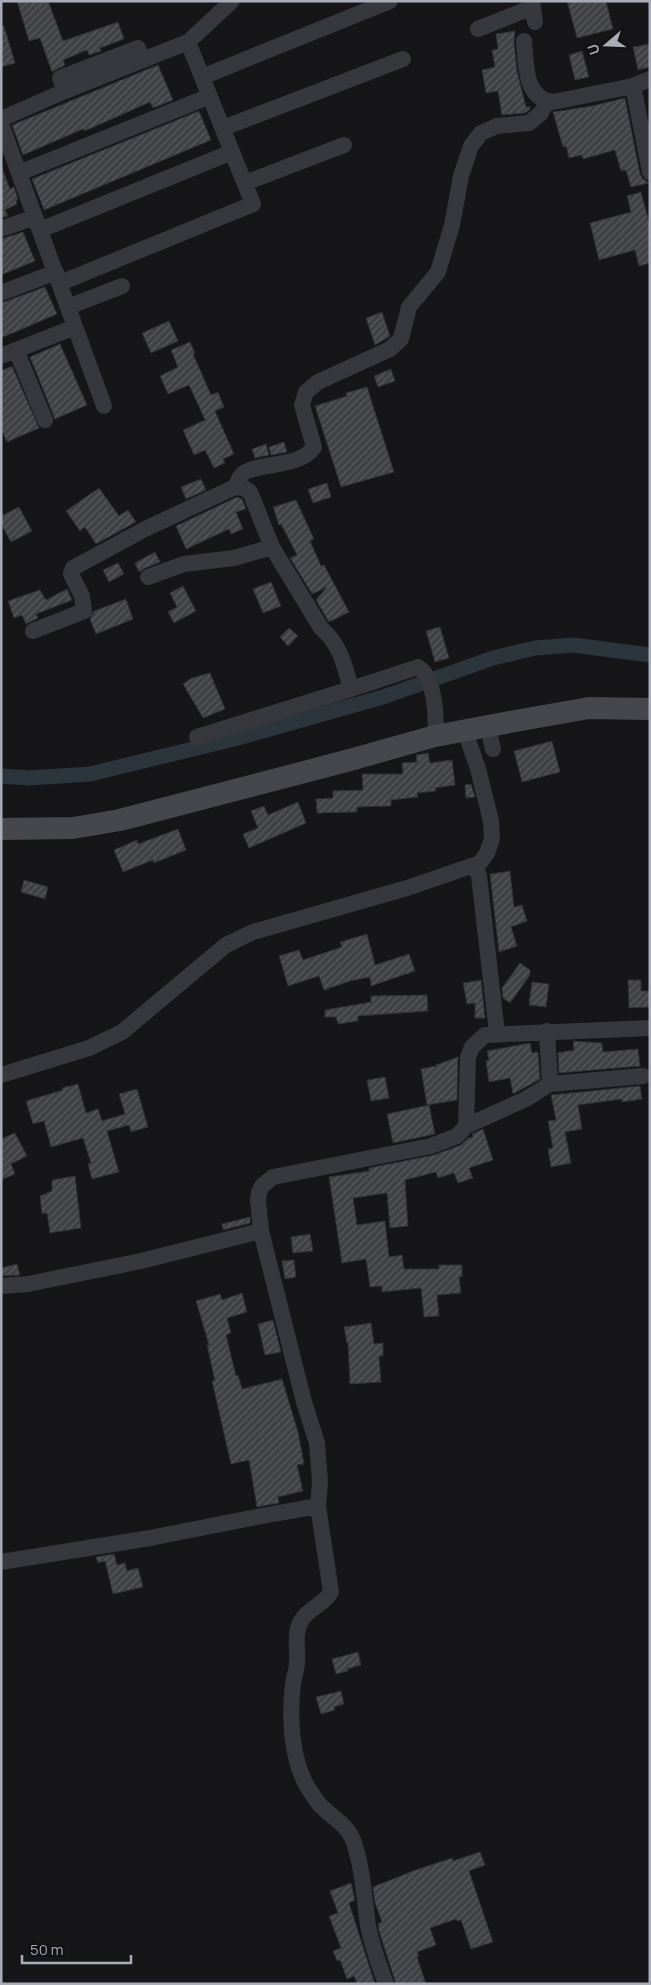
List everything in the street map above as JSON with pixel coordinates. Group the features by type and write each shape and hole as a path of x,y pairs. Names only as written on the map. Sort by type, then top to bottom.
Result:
{"street":[{"path":"1,119 65,91 188,42 232,1"},
{"path":"202,77 390,1"},
{"path":"478,29 533,10"},
{"path":"524,41 528,80 539,98 547,101 553,102 633,86 650,79"},
{"path":"1,293 58,278 254,204 188,42"},
{"path":"223,128 403,60"},
{"path":"633,86 650,172"},
{"path":"12,167 210,96"},
{"path":"235,487 240,476 247,472 281,464 310,454 314,447 302,405 306,392 318,382 390,349 401,339 409,307 438,272 452,224 461,176 471,146 481,133 497,126 529,123 542,113 547,101"},
{"path":"1,124 12,167 38,223 104,406"},
{"path":"245,183 344,145"},
{"path":"1,229 38,223 232,152"},
{"path":"68,307 122,286"},
{"path":"45,420 8,353 75,327"},
{"path":"33,631 84,611 82,596 71,574 73,568 145,529 235,487 244,488 250,492 272,547 321,628 332,638 345,664 351,689"},
{"path":"148,577 184,564 234,558 272,547"},
{"path":"197,737 418,667 423,670 428,678 436,728"},
{"path":"1,829 73,828 120,820 350,760 436,728 465,731 589,708 650,709"},
{"path":"488,727 493,749"},
{"path":"1,1075 89,1048 122,1032 226,946 253,932 480,863 487,853 492,839 491,821 478,769 465,731"},
{"path":"475,866 479,876 497,1033"},
{"path":"466,1126 468,1057 472,1047 485,1035 650,1028"},
{"path":"547,1031 550,1084"},
{"path":"386,1984 372,1942 366,1895 351,1836 344,1826 320,1804 306,1785 293,1737 293,1684 297,1664 297,1635 300,1623 305,1614 328,1598 331,1592 318,1506 320,1482 317,1443 304,1402 261,1231 258,1200 260,1192 262,1186 273,1177 430,1146 453,1139 466,1126 526,1099 550,1084 643,1076"},
{"path":"1,1286 28,1284 141,1261 261,1231"},
{"path":"1,1562 150,1538 318,1506"}],"building":[{"path":"17,1 48,1 63,41 118,22 124,39 100,48 101,51 89,55 87,50 63,60 65,65 52,72 40,38 29,41"},
{"path":"567,1 606,1 613,29 577,38"},
{"path":"1,26 4,26 15,63 1,67"},
{"path":"515,31 514,42 517,71 526,107 530,107 530,109 525,113 502,115 498,91 486,93 482,70 495,67 492,50 498,49 496,34"},
{"path":"650,44 650,67 638,70 633,47"},
{"path":"582,51 589,77 575,80 569,55"},
{"path":"158,65 173,100 153,108 150,102 94,127 84,131 83,129 23,155 12,125"},
{"path":"625,98 640,174 649,183 631,187 626,170 621,171 615,150 583,159 582,155 569,158 566,146 563,147 553,112 592,106"},
{"path":"199,111 211,140 44,210 32,179"},
{"path":"2,168 10,189 14,187 18,199 16,200 17,204 5,210 8,216 1,218"},
{"path":"641,192 650,226 650,263 639,266 635,250 599,260 590,223 631,212 627,196"},
{"path":"23,232 35,261 1,275 1,239"},
{"path":"45,287 57,314 1,338 1,303"},
{"path":"382,312 390,336 375,345 366,318"},
{"path":"169,321 178,341 151,353 142,333"},
{"path":"190,342 195,353 193,354 211,395 218,392 224,407 215,411 234,454 223,459 225,463 214,468 205,450 194,455 183,430 205,420 189,385 168,394 160,376 178,367 171,350"},
{"path":"60,344 87,405 55,419 30,357"},
{"path":"12,366 39,428 7,442 1,429 1,371"},
{"path":"391,369 395,381 378,387 374,376"},
{"path":"367,387 394,472 341,487 315,406 347,396 346,393"},
{"path":"284,442 287,452 271,455 269,447"},
{"path":"266,444 269,455 255,458 252,449"},
{"path":"201,479 206,490 186,499 181,487"},
{"path":"327,483 331,497 313,503 308,489"},
{"path":"99,488 119,516 128,510 136,522 96,544 85,527 80,531 66,511"},
{"path":"237,497 242,499 246,509 236,512 243,529 231,534 229,529 186,549 176,526"},
{"path":"296,500 314,539 310,541 321,566 324,565 349,612 329,622 316,600 327,587 312,594 290,558 297,555 281,524 279,525 273,507"},
{"path":"19,507 32,531 11,542 1,524 1,516"},
{"path":"155,552 160,562 139,572 135,563"},
{"path":"118,563 124,574 109,582 103,570"},
{"path":"271,582 281,606 263,613 253,589"},
{"path":"183,586 196,611 174,623 168,612 177,607 170,593"},
{"path":"67,589 72,600 36,614 38,618 26,624 22,615 14,618 8,601 40,590 46,600"},
{"path":"126,599 133,619 96,634 90,619 94,611"},
{"path":"440,627 449,658 435,662 426,631"},
{"path":"289,628 298,636 288,646 280,637"},
{"path":"210,673 225,709 203,718 183,684 192,678"},
{"path":"552,741 560,772 522,782 514,751"},
{"path":"428,753 430,763 452,760 455,785 435,788 436,791 417,793 418,797 391,800 391,806 357,807 357,812 317,813 316,799 333,798 333,791 363,790 362,774 403,774 402,763 417,762 416,755"},
{"path":"471,784 475,797 466,798 465,785"},
{"path":"298,802 306,823 249,848 243,834 258,828 251,811 264,806 268,815"},
{"path":"178,829 186,850 154,863 153,860 123,872 114,850 137,840 138,844"},
{"path":"510,871 514,907 522,905 527,921 511,927 517,946 499,952 490,874"},
{"path":"24,880 48,887 45,899 21,892"},
{"path":"367,934 375,965 409,954 415,971 371,986 370,977 350,981 324,990 319,976 288,986 279,956 299,950 303,960 342,947 340,942"},
{"path":"520,963 530,970 530,975 510,1003 503,998 502,988"},
{"path":"481,980 485,1018 475,1018 475,1003 467,1004 463,983"},
{"path":"628,980 641,980 641,991 650,991 650,1007 629,1008"},
{"path":"532,982 549,984 546,1007 529,1005"},
{"path":"427,995 428,1011 358,1016 358,1021 338,1024 336,1017 325,1017 325,1010 371,1002 371,996"},
{"path":"573,1041 602,1043 603,1052 638,1049 640,1066 559,1073 558,1053 574,1050"},
{"path":"530,1043 532,1053 538,1052 540,1079 513,1094 510,1078 489,1082 486,1061 489,1060 487,1051"},
{"path":"458,1057 457,1100 427,1105 421,1069 436,1066"},
{"path":"385,1077 389,1098 371,1101 367,1080"},
{"path":"78,1084 86,1113 98,1109 102,1121 125,1114 119,1094 137,1089 148,1127 131,1132 129,1125 107,1131 119,1172 92,1179 88,1164 91,1163 83,1138 51,1147 44,1121 33,1124 26,1101"},
{"path":"640,1086 642,1099 622,1102 622,1099 578,1105 582,1129 565,1132 571,1163 551,1167 548,1149 553,1148 548,1121 556,1120 551,1095"},
{"path":"429,1105 435,1134 393,1143 387,1114"},
{"path":"483,1129 493,1160 469,1168 473,1178 458,1183 454,1173 438,1178 436,1172 405,1180 408,1226 390,1228 387,1193 353,1198 357,1225 385,1221 389,1257 402,1255 404,1269 439,1269 439,1265 462,1265 462,1277 459,1277 461,1293 437,1295 439,1316 424,1317 421,1288 382,1292 382,1286 370,1287 366,1259 342,1263 329,1177 369,1171 369,1168 434,1155 461,1145 468,1138 473,1137 472,1134"},
{"path":"15,1133 27,1156 11,1164 15,1174 1,1180 1,1139"},
{"path":"75,1176 81,1228 50,1233 47,1213 42,1214 40,1196 52,1191 52,1180"},
{"path":"250,1217 250,1223 223,1230 222,1224"},
{"path":"310,1234 313,1251 293,1253 291,1237"},
{"path":"294,1260 296,1277 285,1279 282,1261"},
{"path":"17,1264 20,1275 1,1276 1,1268"},
{"path":"242,1293 247,1312 227,1318 231,1333 226,1335 236,1376 238,1375 242,1389 282,1379 298,1432 304,1464 297,1465 303,1491 278,1497 279,1503 257,1507 249,1460 231,1464 212,1381 215,1381 207,1345 209,1345 196,1301 220,1294 222,1300"},
{"path":"273,1320 281,1352 265,1355 258,1324"},
{"path":"371,1323 374,1344 383,1343 383,1356 379,1356 381,1382 350,1384 348,1343 344,1327"},
{"path":"114,1554 117,1565 125,1563 127,1571 138,1568 143,1587 113,1594 105,1561 98,1563 96,1557"},
{"path":"358,1652 361,1665 336,1674 332,1659"},
{"path":"341,1691 344,1704 334,1707 335,1710 321,1714 316,1697"},
{"path":"480,1852 485,1865 469,1871 493,1942 471,1949 461,1920 457,1921 456,1919 430,1928 436,1945 417,1952 426,1984 396,1984 379,1931 378,1924 382,1922 375,1903 373,1887 452,1858 453,1861"},
{"path":"351,1883 355,1900 349,1903 375,1984 357,1984 354,1976 347,1979 340,1960 337,1961 333,1951 341,1948 329,1916 338,1913 330,1891"}],"waterway":[{"path":"1,776 29,778 90,774 238,738 383,697 493,658 535,648 573,645 650,655"}]}
